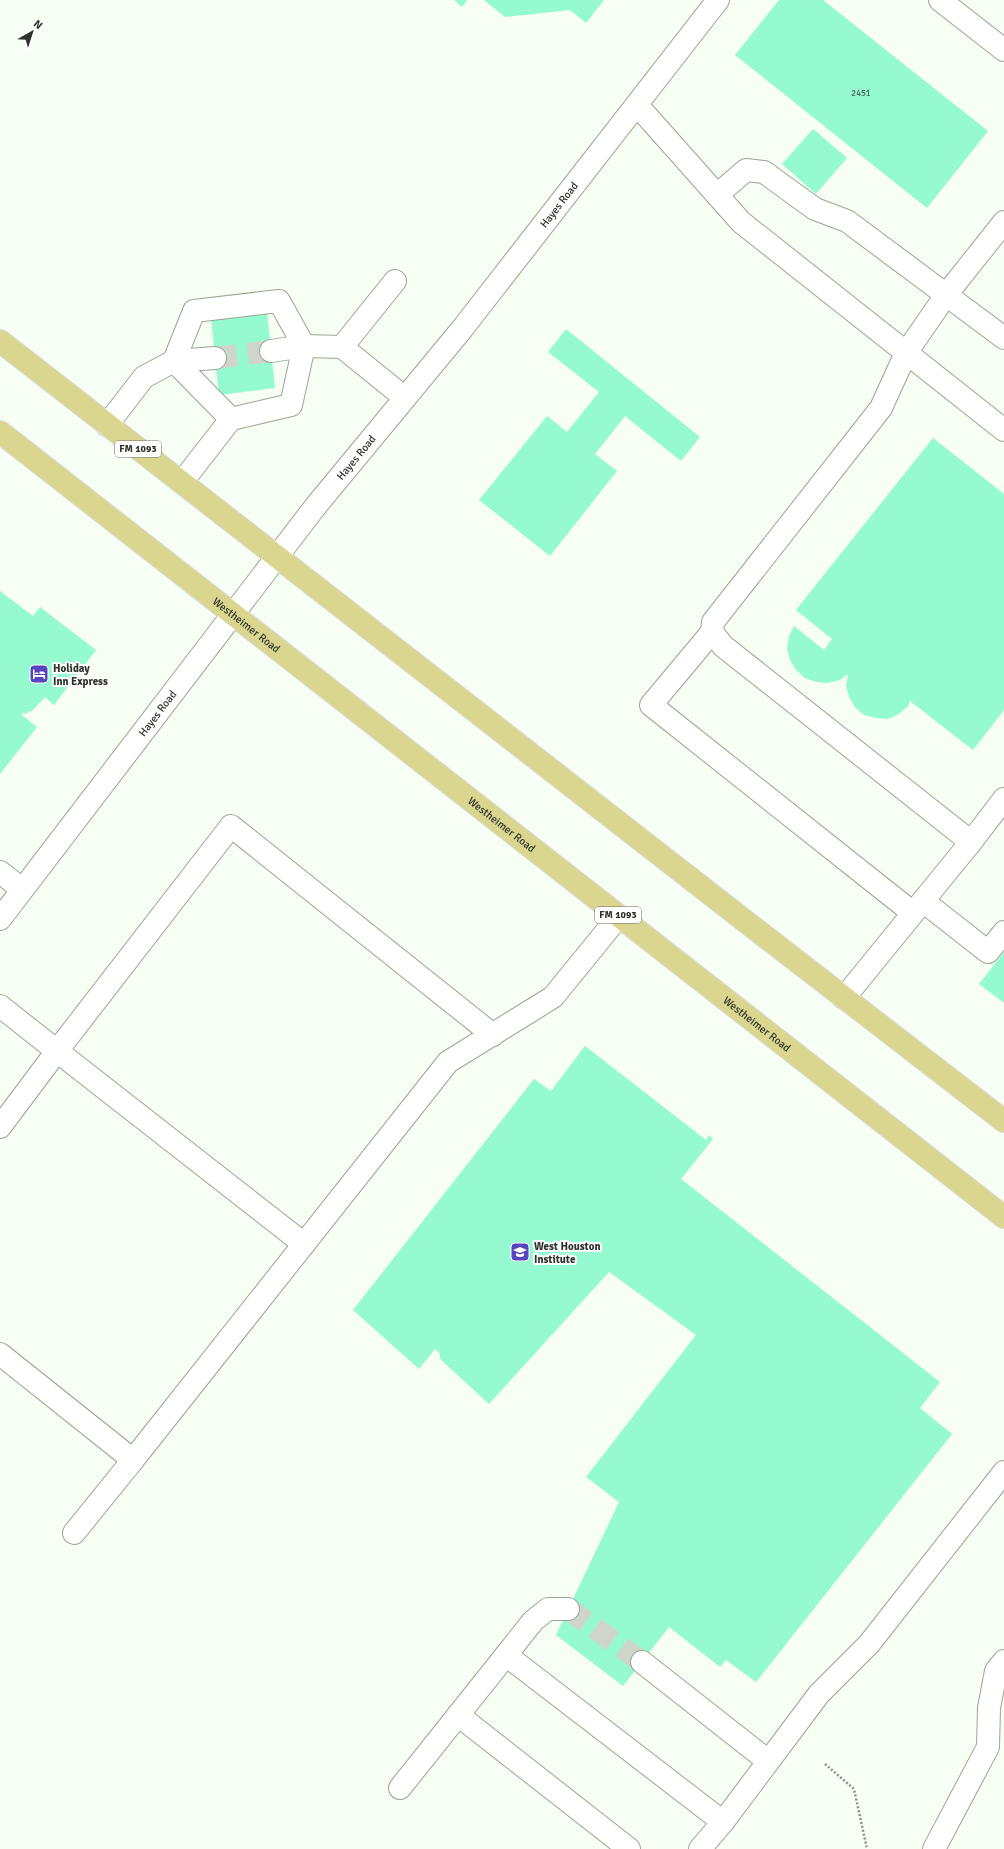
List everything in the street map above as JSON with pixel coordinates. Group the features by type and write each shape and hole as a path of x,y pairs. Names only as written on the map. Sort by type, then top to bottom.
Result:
{"main road":[{"name":"FM 1093","path":"0,341 1004,1121"},
{"name":"Westheimer Road","path":"0,432 1004,1217"}],"street":[{"name":"Hayes Road","path":"0,919 315,506 462,329 718,0"},
{"path":"940,0 1004,50"},
{"path":"637,105 741,222 1004,430"},
{"path":"717,195 746,170 764,172 815,209 846,221 1004,338"},
{"path":"1004,222 946,295 906,353 881,408 713,622 712,632 651,705 918,907 988,952 1004,932"},
{"path":"342,347 395,281"},
{"path":"174,361 194,311 279,301 304,346 291,405 231,419 182,482"},
{"path":"271,351 304,346 342,347 405,398"},
{"path":"107,425 144,377 174,361 215,358"},
{"path":"174,361 231,419"},
{"path":"712,632 723,646 971,842"},
{"path":"844,998 971,842 1004,799"},
{"path":"0,1127 231,826 493,1035"},
{"path":"0,872 22,889"},
{"path":"74,1533 448,1062 553,997 619,916"},
{"path":"0,1006 304,1244"},
{"path":"0,1354 133,1460"},
{"path":"700,1849 723,1822 819,1694 869,1644 1004,1472"},
{"path":"400,1788 533,1621 548,1609 568,1609"},
{"path":"506,1655 723,1822"},
{"path":"934,1849 996,1747 989,1708 996,1671 1004,1660"},
{"path":"642,1662 768,1761"},
{"path":"458,1716 629,1849"}],"path":[{"path":"825,1764 854,1789 867,1849"}],"building":[{"path":"454,0 467,0 462,7"},
{"path":"484,0 604,0 586,23 570,10 505,17"},
{"path":"779,0 823,0 988,131 927,208 735,55"},
{"path":"813,129 847,158 816,194 782,164"},
{"path":"267,311 275,388 219,395 211,318"},
{"path":"566,329 700,437 681,461 625,416 595,454 617,471 550,556 479,500 547,416 567,432 599,392 548,352"},
{"path":"933,438 1004,494 1004,710 973,750 910,701 908,706 899,714 888,719 864,715 855,707 849,697 846,686 848,674 840,680 828,683 816,682 805,678 796,670 790,660 787,648 789,636 794,626 824,650 832,639 796,610"},
{"name":"Holiday Inn Express","path":"0,591 33,616 40,607 96,650 54,705 45,697 31,712 29,711 26,714 23,712 22,715 37,727 0,774"},
{"path":"1004,952 1004,1003 979,984"},
{"path":"585,1046 706,1140 709,1135 713,1139 681,1179 940,1382 920,1408 952,1434 756,1682 726,1660 720,1667 669,1627 623,1686 556,1635 619,1502 586,1477 696,1335 609,1272 489,1404 440,1359 440,1354 435,1349 419,1369 353,1310 534,1079 551,1091"}],"tunnel":[{"path":"215,358 271,351"},
{"path":"568,1609 642,1662"}],"place":[{"name":"Holiday Inn Express","path":"39,674"},
{"name":"West Houston Institute","path":"520,1252"}]}
